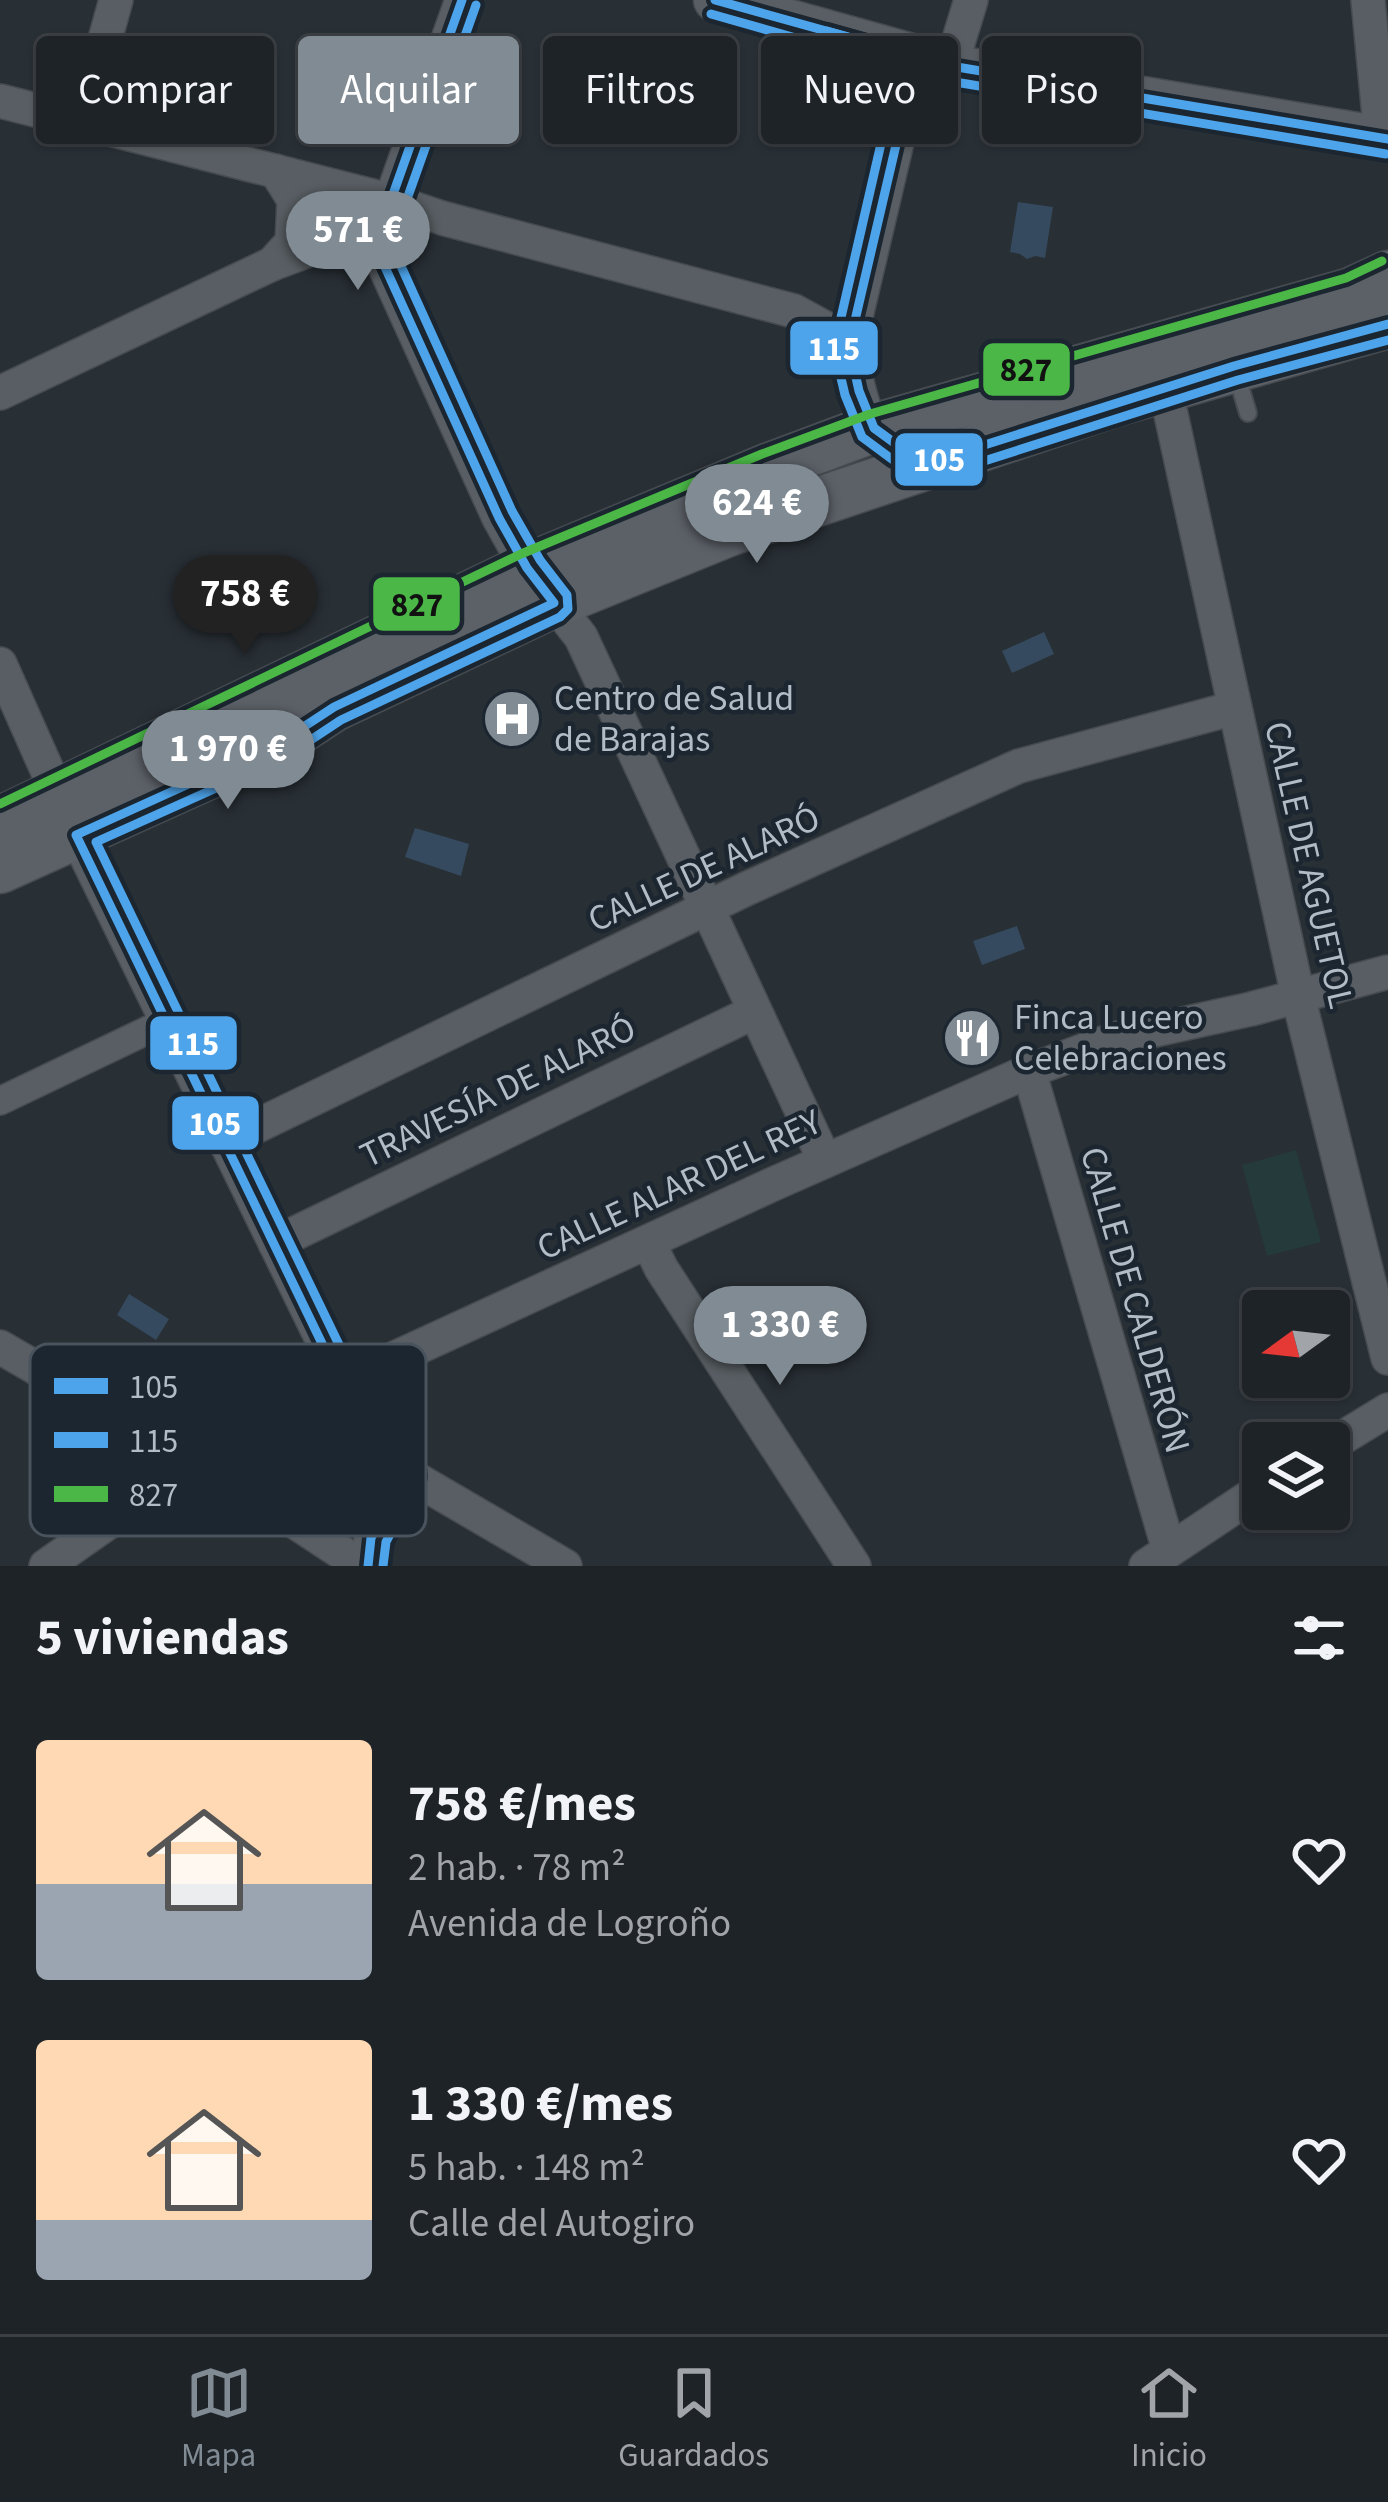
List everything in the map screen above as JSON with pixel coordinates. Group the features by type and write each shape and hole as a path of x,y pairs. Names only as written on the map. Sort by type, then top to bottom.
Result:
{"main road":[{"path":"0,821 67,814 279,743 541,585 767,468 874,428 1352,292 1388,275"},
{"path":"541,585 731,531 1165,387 1388,324"},
{"path":"0,869 67,814"}],"street":[{"path":"106,36 116,0"},
{"path":"375,245 462,0"},
{"path":"715,0 844,36"},
{"path":"958,43 971,0"},
{"path":"958,67 1384,138 1368,0"},
{"path":"0,101 36,110"},
{"path":"169,144 794,310 849,346"},
{"path":"896,144 849,346 874,428 900,447 934,461"},
{"path":"272,264 292,242 294,217 294,200 275,171"},
{"path":"0,393 272,264 352,234 375,245 499,518 581,637 826,1161"},
{"name":"CALLE DE AGUETOL","path":"1165,387 1298,996 1388,1358"},
{"path":"0,664 67,814 323,1344"},
{"name":"CALLE DE ALARÓ","path":"224,1142 707,908 1019,766 1234,708"},
{"name":"CALLE ALAR DEL REY","path":"426,1345 1029,1071 1114,1040 1388,972"},
{"name":"TRAVESÍA DE ALARÓ","path":"275,1243 754,1012"},
{"path":"0,1100 167,1022"},
{"name":"CALLE DE CALDERÓN","path":"1029,1071 1158,1558"},
{"path":"649,1243 854,1566"},
{"path":"0,1347 30,1365"},
{"path":"1350,1433 1388,1410"},
{"path":"426,1484 565,1566"},
{"path":"1158,1558 1242,1502"},
{"name":"CALLE ALAR DEL REY","path":"46,1566 89,1536"},
{"path":"318,1536 365,1566 371,1536"}],"lane":[{"path":"1234,366 1248,413"}],"green space":[{"path":"1296,1150 1321,1242 1267,1256 1242,1165"}],"water":[{"path":"1018,202 1053,207 1045,258 1027,259 1010,252"},
{"path":"1044,632 1054,654 1012,673 1002,651"},
{"path":"415,828 469,844 461,876 405,857"},
{"path":"1017,926 1025,949 982,965 973,941"},
{"path":"129,1294 169,1319 156,1340 117,1315"}],"transit line":[{"name":"105","path":"322,1344 76,835 279,743 334,707 554,603 527,568 499,518 375,245 462,0"},
{"name":"105","path":"715,0 873,44 901,66 910,85 849,346 874,428 900,447 934,461 1234,366 1388,324"},
{"name":"115","path":"339,1344 96,842 285,757 341,720 560,617 568,609 567,595 512,511 391,244 476,5"},
{"name":"115","path":"711,14 866,58 889,76 894,87 834,348 845,395 862,437 893,460 937,476 1238,380 1388,340"},
{"name":"105","path":"827,31 951,66 1388,139"},
{"name":"115","path":"958,83 1386,154"},
{"name":"827","path":"0,804 521,554 762,454 870,414 1346,278 1382,261"},
{"name":"105","path":"368,1566 372,1536"},
{"name":"115","path":"383,1566 389,1536"}],"place":[{"name":"Centro de Salud de Barajas","path":"512,719"},
{"name":"Finca Lucero Celebraciones","path":"972,1038"}]}
